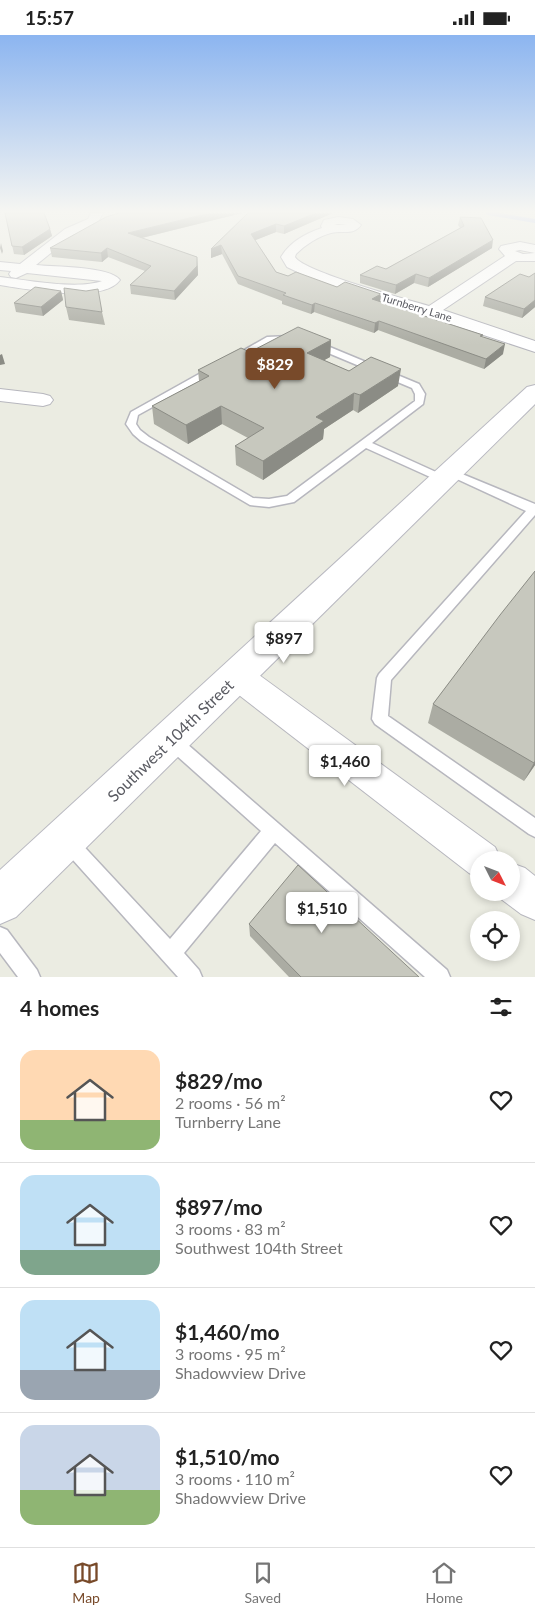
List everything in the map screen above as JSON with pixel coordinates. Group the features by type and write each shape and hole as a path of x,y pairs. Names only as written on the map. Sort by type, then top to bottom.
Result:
{"main road":[{"name":"Southwest 104th Street","path":"0,901 535,392"}],"street":[{"path":"2,283 36,257"},
{"name":"Turnberry Lane","path":"288,257 292,264 315,275 461,321 535,347"},
{"path":"430,312 513,257"},
{"path":"0,267 101,275 113,280 110,284 103,287 88,289 2,283"},
{"name":"Turnberry Lane","path":"461,321 501,327 535,337"},
{"path":"0,395 43,400"},
{"path":"237,676 470,851"},
{"path":"520,889 535,900"}],"lane":[{"path":"282,337 307,341 408,381 416,386 420,394 420,401 365,444 290,499 269,503 250,501 136,432 131,424 134,414 270,339 282,337"},
{"path":"365,444 535,509 384,678 380,719 535,828"},
{"path":"170,739 440,977"},
{"path":"170,954 274,831"},
{"path":"66,839 192,977"},
{"path":"0,937 30,977"}],"building":[{"path":"129,257 197,257 197,266 174,291 130,285 151,266"},
{"path":"228,257 266,257 276,272 288,276 296,272 337,287 345,282 381,294 372,299 505,344 486,359 379,321 375,323 315,303 312,305 283,295 286,293 238,276"},
{"path":"408,257 464,257 429,278 416,274 396,285 360,275 377,266 386,269"},
{"path":"535,273 535,300 524,309 485,297 520,274 529,277"},
{"path":"35,287 61,291 41,307 14,303"},
{"path":"64,288 86,291 98,289 102,312 66,307"},
{"path":"298,327 331,340 307,353 349,371 371,357 401,369 360,395 354,393 316,417 324,421 263,461 235,446 264,428 221,406 186,425 152,406 209,376 198,370 241,348 250,352"},
{"path":"535,571 535,761 534,763 433,704"},
{"path":"298,865 419,977 301,977 249,924"}]}
